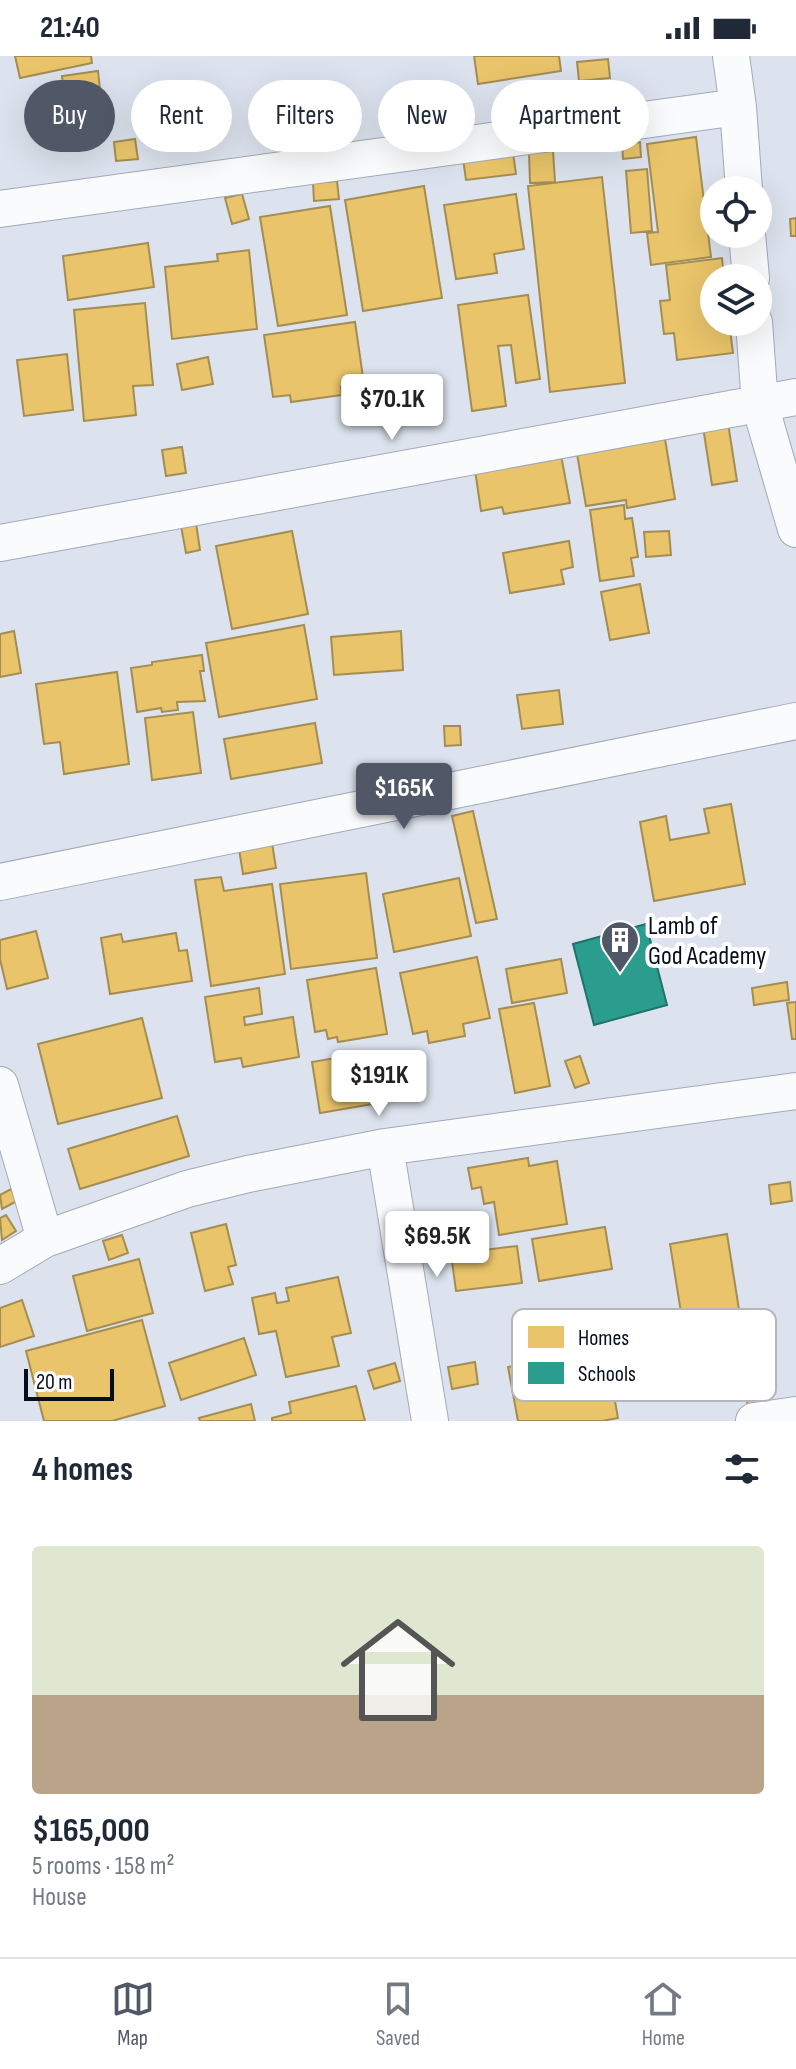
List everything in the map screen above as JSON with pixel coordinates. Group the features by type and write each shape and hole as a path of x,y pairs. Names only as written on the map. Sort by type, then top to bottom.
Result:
{"street":[{"path":"731,56 743,176"},
{"path":"0,209 738,107"},
{"path":"755,336 760,405 796,529"},
{"path":"0,543 796,397"},
{"path":"0,882 796,721"},
{"path":"0,1085 45,1239"},
{"path":"0,1266 45,1239 187,1189 248,1174 385,1147 796,1091"},
{"path":"385,1147 430,1421"},
{"path":"754,1421 796,1415"}],"building: Homes":[{"path":"15,56 91,56 92,63 20,78"},
{"path":"474,56 559,56 561,71 478,84"},
{"path":"608,59 610,78 579,80 577,62"},
{"path":"98,71 99,80 62,80 62,76"},
{"path":"696,137 701,176 700,248 710,248 711,257 651,265 647,233 658,232 649,144"},
{"path":"131,140 131,152 137,152 138,159 116,161 115,142"},
{"path":"553,152 555,182 530,183 529,153"},
{"path":"623,152 641,152 641,157 623,159"},
{"path":"513,153 516,174 466,180 463,159"},
{"path":"647,169 652,231 631,233 626,171"},
{"path":"602,177 625,383 550,392 528,186"},
{"path":"337,181 339,199 314,201 313,183"},
{"path":"424,186 442,298 363,311 345,200"},
{"path":"242,194 249,219 232,224 225,198"},
{"path":"516,194 524,249 494,254 497,273 456,279 444,205"},
{"path":"330,206 347,315 278,326 260,217"},
{"path":"796,218 796,236 791,236 790,219"},
{"path":"148,243 154,287 68,300 63,256"},
{"path":"249,250 257,329 172,339 165,267 218,261 217,254"},
{"path":"722,258 723,264 700,264 700,336 731,336 733,353 677,360 674,333 664,334 660,301 670,300 666,265"},
{"path":"528,295 540,379 516,383 511,345 498,346 506,406 472,411 458,305"},
{"path":"145,303 153,385 133,386 136,415 84,421 74,310"},
{"path":"355,322 364,384 341,387 342,395 291,402 290,395 273,397 264,335"},
{"path":"67,354 73,410 24,416 17,360"},
{"path":"208,357 213,384 182,390 177,364"},
{"path":"728,423 737,481 712,485 703,427"},
{"path":"665,439 675,499 627,508 626,500 586,506 577,454"},
{"path":"182,447 186,473 166,476 162,450"},
{"path":"561,455 570,503 504,514 502,507 481,511 475,470"},
{"path":"624,505 625,519 632,518 638,557 631,558 634,576 600,581 590,510"},
{"path":"196,523 200,550 186,553 181,526"},
{"path":"292,531 308,614 232,629 216,546"},
{"path":"669,531 671,555 646,557 644,532"},
{"path":"569,541 573,567 561,570 564,584 510,593 503,553"},
{"path":"640,584 649,633 610,640 601,592"},
{"path":"304,625 317,699 219,717 206,643"},
{"path":"14,631 21,673 0,677 0,634"},
{"path":"401,631 403,670 334,675 331,637"},
{"path":"202,655 204,671 200,671 205,701 177,702 178,710 162,712 161,708 137,712 131,668"},
{"path":"117,672 129,764 64,774 60,742 44,744 36,684"},
{"path":"559,690 563,724 522,729 517,695"},
{"path":"193,712 201,773 152,780 145,718"},
{"path":"315,723 322,763 231,779 224,739"},
{"path":"444,726 460,726 461,745 445,746"},
{"path":"731,804 745,884 654,901 640,822 666,816 670,840 709,833 704,809"},
{"path":"473,811 497,919 476,923 452,816"},
{"path":"272,843 276,868 243,874 239,849"},
{"path":"366,873 377,958 291,969 280,884"},
{"path":"221,877 224,891 272,884 285,974 211,986 195,880"},
{"path":"459,878 471,936 394,952 383,894"},
{"path":"36,931 48,978 7,989 0,959 0,940"},
{"path":"176,933 179,951 187,950 192,981 110,994 101,938 121,934 123,942"},
{"path":"477,957 490,1018 463,1024 465,1036 429,1043 427,1031 413,1034 400,973"},
{"path":"561,959 567,993 512,1003 506,969"},
{"path":"376,968 387,1034 338,1042 337,1037 328,1039 326,1030 315,1032 307,980"},
{"path":"787,982 789,1000 754,1005 752,988"},
{"path":"259,988 262,1014 244,1017 245,1025 293,1017 299,1057 243,1067 241,1058 215,1062 205,997"},
{"path":"796,1002 796,1039 792,1039 787,1003"},
{"path":"534,1003 550,1086 515,1093 499,1009"},
{"path":"142,1018 162,1098 58,1124 38,1044"},
{"path":"370,1052 379,1103 320,1113 312,1062"},
{"path":"580,1056 589,1083 575,1088 565,1061"},
{"path":"177,1116 189,1156 80,1189 68,1149"},
{"path":"528,1158 529,1166 557,1161 567,1224 499,1235 494,1202 484,1204 481,1187 472,1189 468,1168"},
{"path":"790,1182 792,1201 771,1204 769,1185"},
{"path":"11,1189 17,1201 2,1209 0,1195"},
{"path":"6,1215 16,1231 2,1240 0,1218"},
{"path":"226,1224 236,1265 228,1267 233,1284 205,1291 191,1233"},
{"path":"605,1227 612,1269 539,1281 532,1239"},
{"path":"727,1234 739,1309 680,1309 670,1244"},
{"path":"122,1235 128,1253 109,1260 103,1241"},
{"path":"517,1246 522,1283 456,1291 451,1254"},
{"path":"139,1259 153,1313 87,1331 73,1276"},
{"path":"338,1277 351,1333 332,1337 339,1366 286,1377 276,1331 259,1334 252,1298 275,1293 277,1303 289,1301 286,1288"},
{"path":"22,1300 34,1336 0,1347 0,1308"},
{"path":"142,1320 165,1406 112,1421 44,1421 26,1351"},
{"path":"244,1338 256,1375 181,1400 169,1363"},
{"path":"475,1362 478,1384 452,1389 448,1367"},
{"path":"395,1363 400,1381 374,1389 368,1371"},
{"path":"512,1366 512,1389 508,1367"},
{"path":"356,1386 365,1421 272,1421 272,1418 291,1413 289,1402"},
{"path":"514,1401 615,1401 618,1418 602,1421 518,1421"},
{"path":"747,1401 768,1401 769,1405 748,1408"},
{"path":"251,1404 255,1421 200,1421 199,1418"}],"building: Schools":[{"name":"Lamb of God Academy","path":"646,924 667,1005 594,1025 573,944"}],"place":[{"name":"Lamb of God Academy","path":"620,974"}]}
